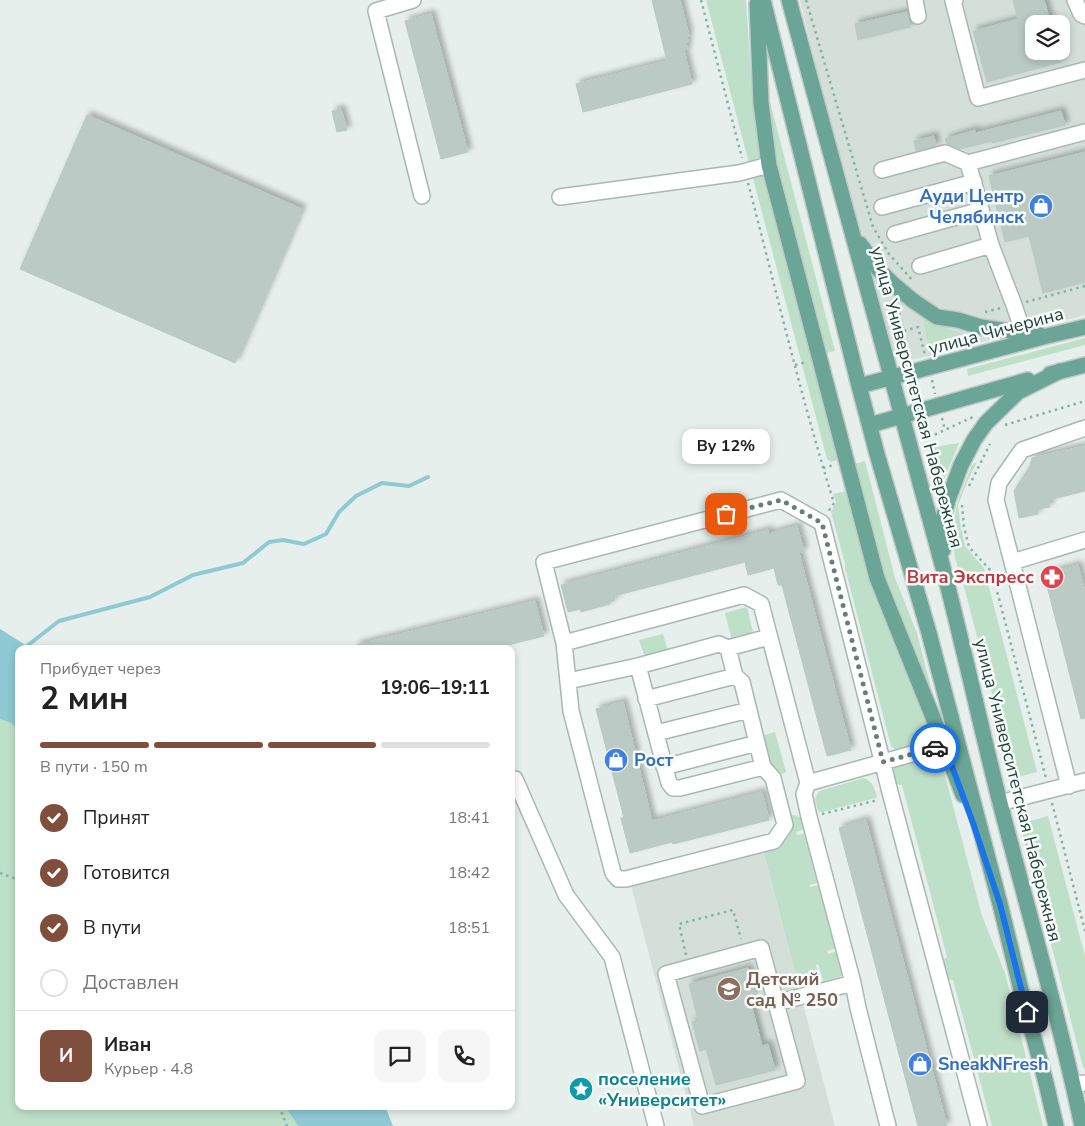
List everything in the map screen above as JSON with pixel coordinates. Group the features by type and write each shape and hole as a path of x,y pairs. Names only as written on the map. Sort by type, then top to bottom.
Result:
{"main road":[{"path":"757,0 762,103 769,165 877,578 944,745 1000,904"},
{"path":"763,0 859,386 929,633 1056,1126"},
{"name":"улица Университетская Набережная","path":"789,0 903,416 1000,803 1079,1084 1082,1126"},
{"path":"855,238 879,270 892,283 912,300 937,317 958,320 981,327 1047,336"},
{"name":"улица Чичерина","path":"859,386 1085,327"},
{"path":"870,425 1085,365"},
{"path":"942,567 944,516 953,484 970,446 986,423 1018,392 1060,371"}],"lane":[{"path":"414,0 376,11 422,196"},
{"path":"915,0 918,16"},
{"path":"955,0 953,1 978,98 1085,70"},
{"path":"1075,0 1081,14 1085,16"},
{"path":"882,170 945,153 968,163 1085,132"},
{"path":"968,163 991,245 1023,332"},
{"path":"560,197 746,171 769,165"},
{"path":"882,207 974,182"},
{"path":"895,234 981,210"},
{"path":"920,266 991,245"},
{"path":"1069,786 996,500 999,483 1022,450 1085,428"},
{"path":"728,648 735,676 742,682 763,767 773,778 785,825 774,841 626,879 618,879 613,872 571,711 564,643 544,562 781,500 822,523 891,796 980,1126"},
{"path":"1012,562 1085,540"},
{"path":"564,643 744,595 761,604 808,782 804,794 809,817 853,982 888,1126"},
{"path":"568,681 638,666 720,644 728,648 769,637"},
{"path":"638,666 669,783 674,788 763,767"},
{"path":"646,699 735,676"},
{"path":"656,733 749,710"},
{"path":"664,766 757,743"},
{"path":"808,782 944,745"},
{"path":"515,779 566,894 612,957 656,1126"},
{"path":"1000,803 1085,782"},
{"path":"761,948 797,1081 702,1106 666,974 744,953 761,948"},
{"path":"776,1003 853,982"}],"path":[{"path":"701,0 823,468 846,462"},
{"path":"910,446 977,415 997,432 1006,424 1085,401"},
{"path":"967,492 992,439"},
{"path":"964,499 962,506 964,527 969,547 992,572 1085,931"},
{"path":"809,817 891,796"},
{"path":"0,873 15,879"},
{"path":"690,968 679,924 733,910 744,953"},
{"path":"281,1110 288,1126"}],"shaded area":[{"path":"800,0 1085,0 1085,315 910,360 899,358 882,345"},
{"name":"Детский сад № 250","path":"763,851 835,1126 694,1126 631,886"}],"green space":[{"path":"706,0 746,0 751,76 761,165 839,460 831,462 827,459"},
{"path":"770,102 835,351 826,353 775,162"},
{"path":"922,315 946,328 969,336 929,348"},
{"path":"1085,338 1085,345 968,376 967,369"},
{"path":"959,443 939,491 928,448"},
{"path":"865,461 895,578 917,633 936,707 885,579 855,464"},
{"path":"977,462 958,506 961,529 965,546 984,568 1037,772 1018,777 1020,787 1014,786 1009,781 1002,757 993,697 953,546 956,509 959,498 972,465"},
{"path":"847,491 930,732 927,742 904,750 897,750 891,746 831,512 836,502 833,494"},
{"path":"747,607 753,632 751,636 732,641 725,613"},
{"path":"663,634 668,651 645,657 639,640"},
{"path":"0,719 11,723 15,727 15,1110 288,1110 298,1126 0,1126"},
{"path":"775,732 786,772 782,774 769,763 762,736"},
{"path":"929,757 941,760 982,916 1005,973 1043,1126 992,1126 953,980 946,979 941,962 947,957 902,785 895,784 892,770 895,767"},
{"path":"864,778 873,786 876,798 822,812 818,811 815,799 819,791"},
{"path":"1026,808 1030,821 1048,816 1085,956 1085,1069 1017,813"},
{"path":"794,815 802,818 805,829 796,832 797,835 806,833 819,882 810,885 810,887 820,885 837,948 827,951 828,954 837,951 843,972 842,976 823,981 818,964 816,965 820,982 799,988 763,850 778,846 792,829 789,816"}],"water":[{"path":"0,629 26,645 15,645 15,727 11,723 0,719"},
{"path":"288,1110 387,1110 393,1126 298,1126"}],"building":[{"path":"652,0 680,0 689,36 687,36 688,42 686,43 688,49 684,50 692,84 583,112 576,84 667,61"},
{"path":"1013,0 1044,0 1048,15 1025,15 1025,60 1060,60 1061,62 987,82 973,31 1018,19"},
{"path":"907,12 910,27 858,40 855,24"},
{"path":"431,14 468,152 441,159 405,21"},
{"path":"341,109 347,130 337,132 332,111"},
{"path":"1061,111 1065,125 992,143 992,141 960,149 947,144 945,139 975,130 976,133"},
{"path":"87,115 302,209 235,363 20,269"},
{"path":"934,136 936,146 916,151 914,141"},
{"name":"Ауди Центр Челябинск","path":"1085,152 1085,282 1043,293 1029,236 1005,242 989,176"},
{"path":"1085,446 1085,491 1049,500 1050,507 1037,509 1038,514 1019,518 1014,491 1030,466 1032,458"},
{"path":"797,526 804,551 799,553 851,750 827,756 782,585 778,585 774,568 748,575 745,562 614,596 615,600 610,602 610,604 581,612 580,609 568,612 561,585 768,530 769,534"},
{"path":"1078,565 1085,592 1085,718 1081,719 1044,574"},
{"path":"535,601 544,636 507,645 356,645"},
{"path":"623,702 652,821 762,792 769,820 630,853 621,818 624,818 596,709"},
{"path":"866,820 947,1126 918,1126 839,828"},
{"path":"748,968 755,994 749,996 762,1046 768,1044 775,1070 716,1085 706,1049 700,1051 692,1022 698,1020 689,984"}],"waterway":[{"path":"28,645 59,621 150,597 193,575 243,563 269,542 283,540 304,544 326,534 339,512 356,496 382,483 409,486 428,477"}],"way so far":[{"path":"726,514 781,500 822,523 883,762 935,748"}],"place":[{"name":"Ауди Центр Челябинск","path":"1041,206"},
{"name":"Ву 12%","path":"726,514"},
{"name":"Вита Экспресс","path":"1052,577"},
{"name":"Рост","path":"616,760"},
{"name":"Детский сад № 250","path":"729,989"},
{"name":"SneakNFresh","path":"920,1064"},
{"name":"поселение «Университет»","path":"581,1089"}],"route":[{"path":"935,748 944,745 973,823 1000,904 1027,1012"}]}
